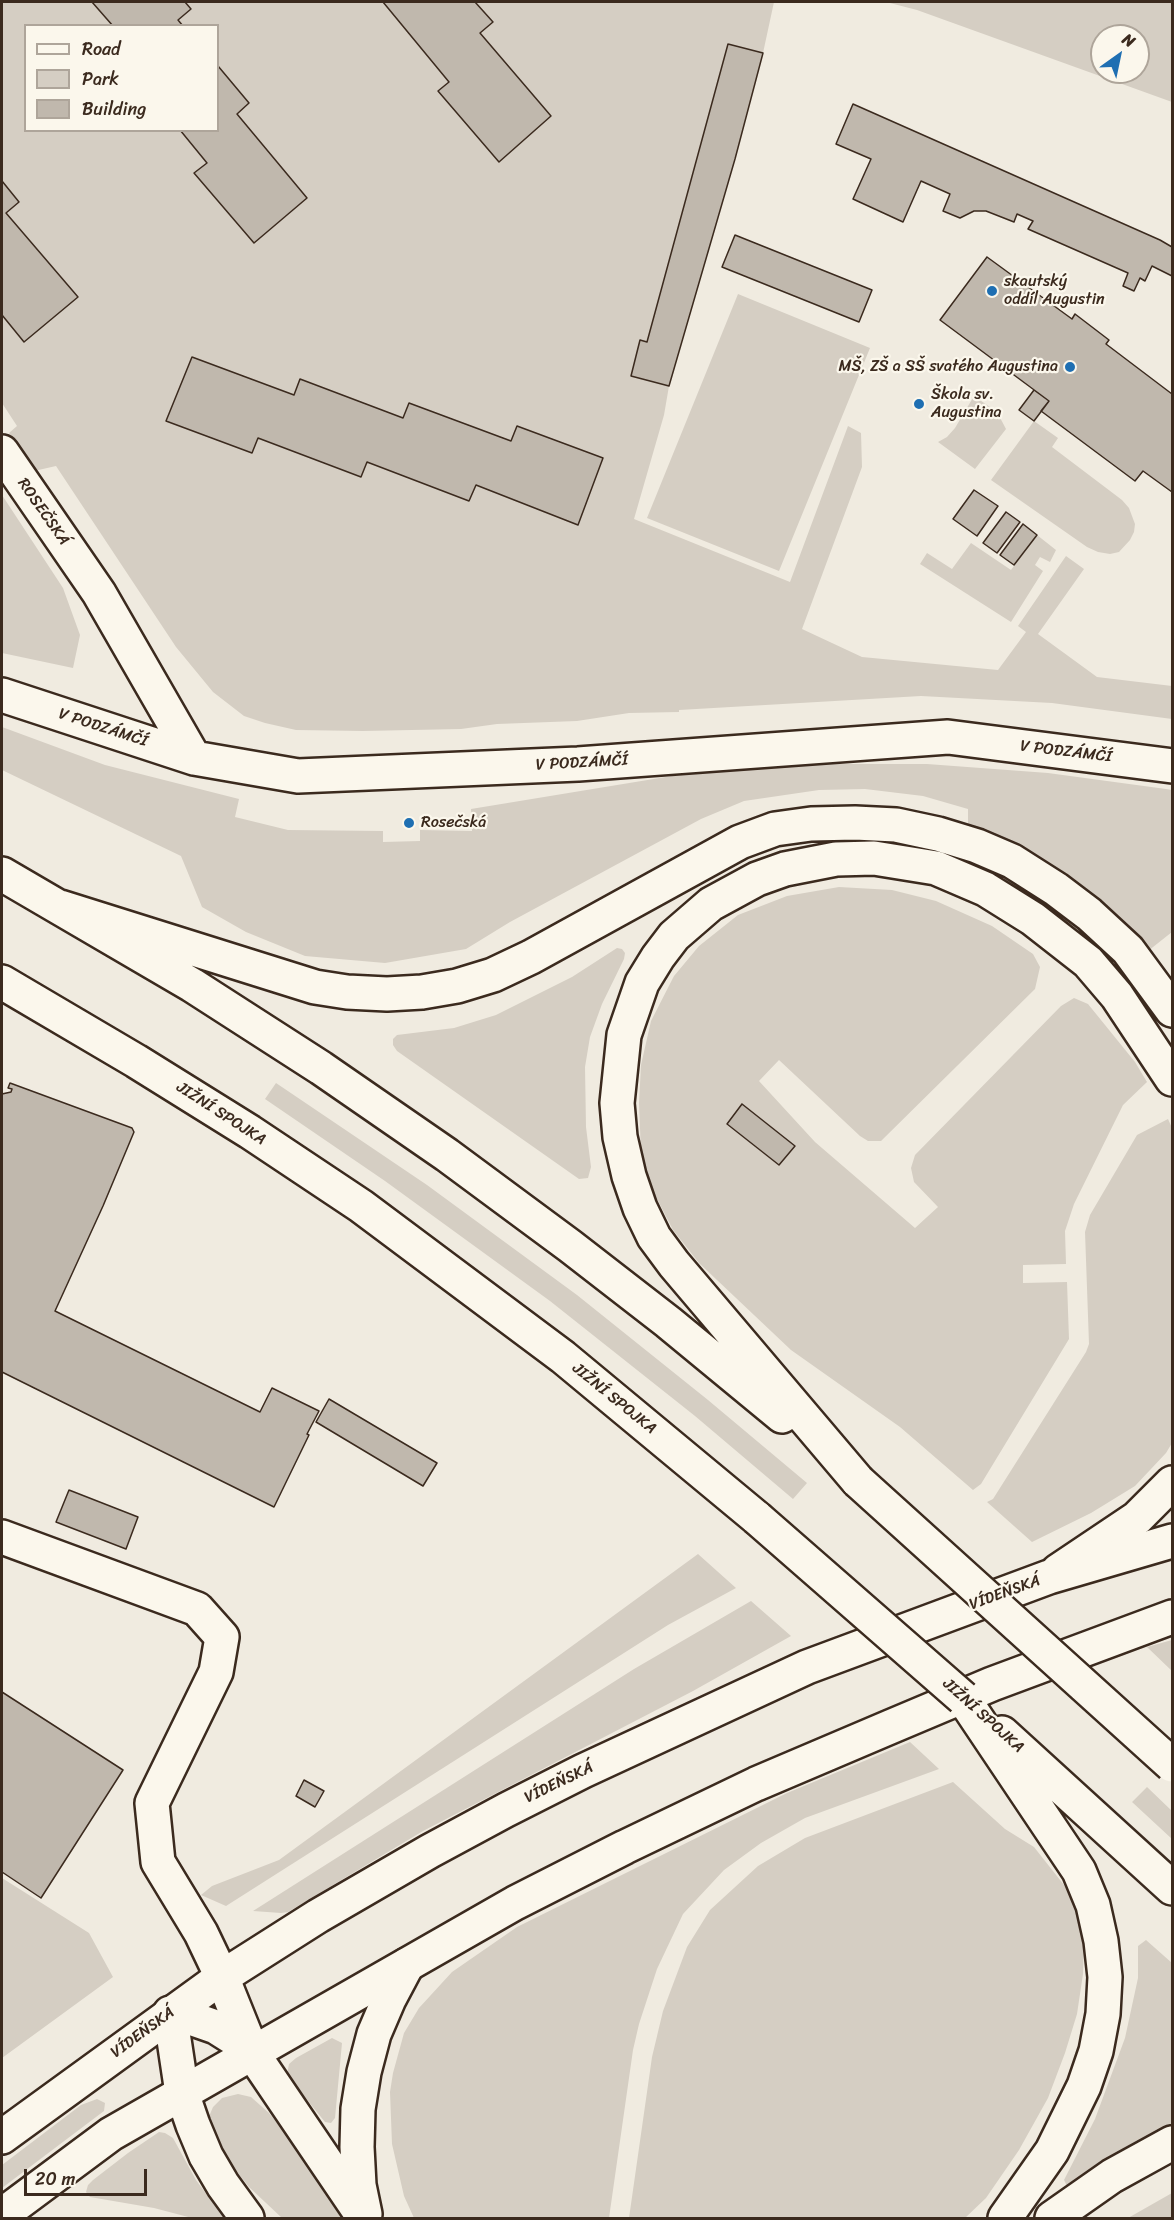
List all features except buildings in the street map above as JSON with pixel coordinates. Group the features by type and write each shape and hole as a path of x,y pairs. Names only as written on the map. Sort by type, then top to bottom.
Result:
{"main road":[{"name":"ROSEČSKÁ","path":"2,452 99,593 194,758"},
{"name":"V PODZÁMČÍ","path":"2,695 194,758 298,776 578,764 948,737 1173,766"},
{"path":"60,907 315,987 347,992 387,994 422,992 458,986 493,975 522,962 740,842 775,830 812,824 897,825 977,846 1012,861 1056,889 1089,914 1128,950 1173,1010"},
{"path":"858,1481 674,1264 654,1237 640,1208 629,1176 620,1137 617,1103 624,1035 642,983 674,936 711,904 732,890 785,869 836,860 874,858 936,868 985,889 1033,919 1088,962 1117,996 1173,1079"},
{"path":"2,874 202,992 321,1068 447,1155 570,1246 764,1400 858,1481 1173,1765"},
{"name":"JIŽNÍ SPOJKA","path":"2,982 250,1132 360,1206 563,1358 758,1518 963,1698 1173,1888"},
{"path":"1048,1577 1137,1518 1173,1483"},
{"path":"2,1537 197,1609 222,1637 216,1672 152,1803 158,1862 201,1933 222,1977 253,2054 365,2218"},
{"name":"VÍDEŇSKÁ","path":"2,2137 170,2013 303,1925 430,1851 583,1771 807,1667 1048,1577 1173,1541"},
{"path":"2,2215 95,2145 525,1898 756,1784 992,1684 1173,1617"},
{"path":"963,1698 1079,1871 1093,1905 1101,1941 1105,1977 1103,2014 1096,2051 1071,2115 1052,2151 1005,2218"},
{"path":"365,2218 359,2185 357,2147 358,2109 364,2072 374,2034 407,1965"},
{"path":"247,2218 223,2185 207,2156 182,2093 170,2013 216,2027 253,2054"},
{"path":"1052,2218 1112,2176 1173,2143"}],"green space":[{"path":"2,2 92,2 112,24 24,24 24,132 181,132 207,163 195,173 254,243 307,198 237,114 249,103 219,67 219,24 182,24 178,20 191,9 185,2 383,2 449,82 499,161 551,116 480,33 492,22 475,2 774,2 763,53 728,44 647,342 640,341 631,376 669,386 664,415 634,519 790,582 848,426 861,433 862,467 802,629 862,657 998,670 1026,632 1018,626 1066,556 1084,569 1038,634 1097,677 1172,686 1172,719 1052,703 921,696 679,710 679,712 629,713 577,721 497,724 461,729 296,730 244,716 213,692 176,647 56,466 34,471 9,433 17,426 2,403 2,315 24,341 78,297 6,213 19,202 2,181","holes":["192,357 294,395 403,418 409,403 511,441 578,525 476,485 469,500 367,462 360,477 258,438 252,453 167,421"]},
{"path":"886,2 1172,2 1172,102 1122,84 1150,84 1150,24 1090,24 1090,72 917,10"},
{"path":"738,294 870,348 779,571 647,518"},
{"path":"974,396 997,412 1006,429 975,469 938,442 947,437 955,428"},
{"path":"1034,421 1058,438 1052,447 1122,500 1129,508 1135,524 1134,532 1119,552 1110,554 1087,547 991,480"},
{"path":"2,495 63,588 80,635 73,668 2,653"},
{"path":"1037,535 1056,550 1050,562 1040,557 1035,565 1043,571 1011,622 920,564 927,553 952,569 971,543 1011,570"},
{"path":"2,727 105,765 239,799 235,817 288,830 383,831 383,842 420,841 420,830 472,831 471,809 684,774 808,764 927,764 1048,773 1172,790 1172,932 1148,951 968,832 968,809 923,796 865,789 819,790 744,801 701,819 510,922 466,949 385,963 305,956 246,932 202,907 181,856 2,770"},
{"path":"839,887 892,890 936,901 992,926 1033,954 1040,967 1035,989 881,1141 868,1141 860,1136 779,1060 759,1081 815,1142 915,1228 938,1207 914,1182 911,1168 915,1155 1061,1006 1074,998 1088,1004 1135,1062 1147,1082 1123,1105 1074,1204 1065,1231 1066,1264 1023,1265 1023,1283 1067,1282 1069,1339 981,1484 973,1490 900,1427 791,1350 699,1263 673,1230 654,1193 641,1153 639,1103 641,1065 651,1021 674,976 699,946 738,915 787,896","holes":["743,1105 795,1146 779,1165 727,1125"]},
{"path":"617,948 622,949 625,953 624,959 602,1004 590,1037 585,1067 586,1127 591,1167 588,1178 579,1179 397,1051 393,1045 393,1039 397,1035 454,1028 496,1015 572,977"},
{"path":"276,1083 427,1185 577,1295 807,1483 793,1499 695,1416 550,1301 385,1181 265,1099"},
{"path":"1168,1119 1172,1128 1172,1443 1166,1453 1135,1486 1091,1513 1032,1542 987,1502 993,1499 1089,1344 1085,1232 1090,1215 1137,1135"},
{"path":"698,1554 736,1588 668,1625 226,1906 201,1895 212,1886 279,1860"},
{"path":"751,1601 791,1636 693,1691 423,1831 288,1912 253,1911 634,1669"},
{"path":"1172,1640 1172,1671 1147,1647"},
{"path":"910,1742 939,1769 805,1818 761,1843 724,1870 683,1914 657,1969 639,2024 633,2050 609,2218 414,2218 404,2196 392,2144 390,2092 404,2033 419,2008 452,1972 517,1927 787,1793"},
{"path":"953,1782 1005,1829 1034,1847 1064,1885 1079,1914 1084,1940 1083,1974 1077,2014 1048,2098 1019,2150 986,2198 965,2218 629,2218 652,2057 663,2011 687,1947 710,1910 758,1866 805,1838"},
{"path":"1147,1787 1172,1811 1172,1839 1132,1802"},
{"path":"2,1878 89,1933 113,1977 2,2058"},
{"path":"1146,1940 1172,1963 1172,2124 1132,2144 1074,2184 1067,2186 1064,2180 1095,2119 1125,2038 1138,1978 1138,1946"},
{"path":"332,2038 342,2043 335,2118 331,2123 325,2122 287,2075 289,2064 296,2058"},
{"path":"238,2094 251,2097 269,2113 294,2144 344,2218 282,2218 249,2187 229,2162 212,2134 208,2119 213,2107 222,2098"},
{"path":"97,2099 105,2103 104,2111 2,2188 2,2165 81,2105"},
{"path":"159,2132 173,2138 196,2180 224,2218 192,2218 154,2208 90,2197 86,2192 93,2180"},
{"path":"1172,2193 1172,2218 1128,2218"}],"place":[{"name":"skautský oddíl Augustin","path":"992,291"},
{"name":"MŠ, ZŠ a SŠ svatého Augustina","path":"1070,367"},
{"name":"Škola sv. Augustina","path":"919,404"},
{"name":"Rosečská","path":"409,823"}]}
